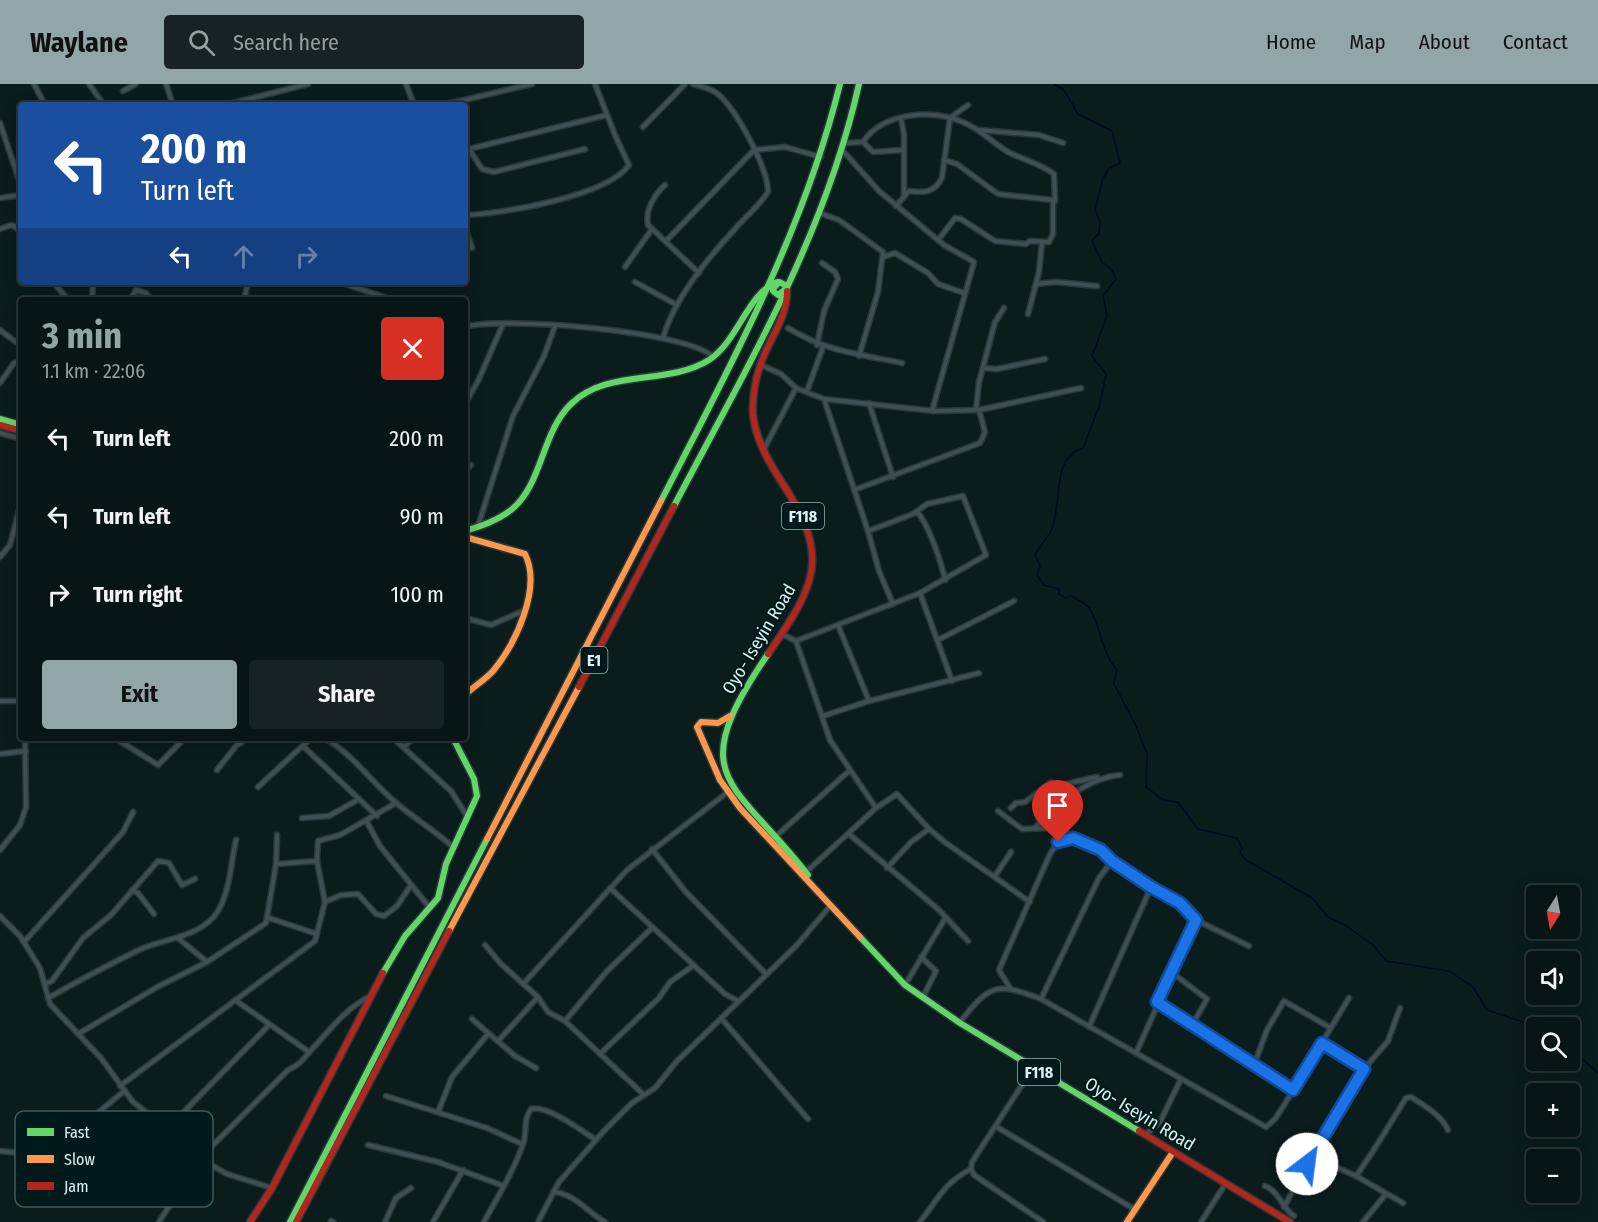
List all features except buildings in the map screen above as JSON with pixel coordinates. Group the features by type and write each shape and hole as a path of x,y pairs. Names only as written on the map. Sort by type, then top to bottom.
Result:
{"main road":[{"name":"E1","path":"296,1222 777,291 822,157 840,84"},
{"name":"E1","path":"290,1222 692,445 821,214 844,151 859,84"},
{"name":"Oyo- Iseyin Road","path":"777,291 784,309 760,364 753,398 757,434 772,469 803,517 814,554 812,579 805,595 730,716 722,750 723,770 741,798 817,887"},
{"path":"468,530 499,519 521,500 533,480 562,414 582,395 610,382 679,373 713,357 732,340 777,291"},
{"path":"0,419 18,424"},
{"path":"0,425 18,430"},
{"path":"468,538 519,552 529,558 532,571 524,610 513,638 498,663 468,692"},
{"name":"Oyo- Iseyin Road","path":"730,716 718,723 701,722 697,727 713,766 728,792 761,831 817,887 905,985 960,1023 1033,1068 1226,1184 1292,1219"},
{"path":"250,1222 272,1188 370,996 405,936 438,898 454,848 477,790 454,741"},
{"path":"1127,1222 1173,1152"}],"street":[{"path":"34,84 43,102"},
{"path":"89,84 102,102"},
{"path":"123,91 136,84"},
{"path":"166,84 172,102"},
{"path":"237,102 308,84"},
{"path":"406,84 413,102"},
{"path":"456,102 532,84"},
{"path":"468,215 541,204 600,186 613,180 629,165 606,115 595,84"},
{"path":"643,127 686,84"},
{"path":"663,338 669,316 699,273 733,230 768,192 765,177 754,150 721,96 710,89 693,84"},
{"path":"904,194 933,190 942,178 950,118 968,105"},
{"path":"863,142 868,135 887,122 901,118 921,114 950,118 979,130 1008,152 1044,166 1054,174 1053,234 1049,242 1030,241 1026,244 995,241 962,219 955,218 939,239"},
{"path":"468,150 606,115"},
{"path":"896,206 904,194 901,118"},
{"path":"0,123 18,177"},
{"path":"979,130 1039,135 1063,143"},
{"path":"846,143 863,142 873,152 903,150"},
{"path":"666,240 754,150 785,147 822,157"},
{"path":"468,151 482,169 494,172 585,149"},
{"path":"844,151 867,179 896,206 974,262 932,411"},
{"path":"944,160 957,164 998,194 1050,198 1054,202"},
{"path":"665,185 654,195 647,218 652,229 699,273"},
{"path":"0,198 18,195"},
{"path":"821,214 839,220 883,252 878,292 859,356"},
{"path":"0,229 12,225 18,229"},
{"path":"626,267 652,229"},
{"path":"468,237 472,248"},
{"path":"1028,314 1036,284 1042,242"},
{"path":"883,257 894,253 928,273 938,284 964,293"},
{"path":"817,345 824,311 838,279 835,272 822,263"},
{"path":"635,282 677,304"},
{"path":"1036,284 1056,282 1096,286"},
{"path":"57,285 66,297"},
{"path":"348,285 384,297"},
{"path":"132,297 136,290 147,293 149,297"},
{"path":"855,490 980,443 985,432 978,410 983,368 994,322 1004,308"},
{"path":"468,326 485,322 555,326 663,338 692,345 705,350 713,357"},
{"path":"468,399 503,324"},
{"path":"478,528 513,416 544,356 555,326"},
{"path":"788,328 823,347 902,363"},
{"path":"0,330 16,342"},
{"path":"807,391 823,347"},
{"path":"983,368 997,369 1045,359"},
{"path":"0,383 14,363 18,362"},
{"path":"760,364 781,374 796,388 824,399 932,411 978,410 1080,388"},
{"path":"764,449 796,388"},
{"path":"824,399 855,490 879,571 893,604"},
{"path":"869,403 893,477"},
{"path":"0,433 18,438"},
{"path":"468,468 471,465"},
{"path":"796,641 920,593 986,555 965,498 960,496 927,504 917,512 868,531"},
{"path":"917,512 928,525 931,543 945,580"},
{"path":"0,558 10,545 18,514"},
{"path":"920,593 952,681"},
{"path":"938,640 1014,601"},
{"path":"468,619 491,625 524,610"},
{"path":"838,625 869,701"},
{"path":"781,633 796,641 830,740 876,808"},
{"path":"823,716 869,701 952,681 979,672"},
{"path":"0,701 18,701"},
{"path":"0,850 20,825 26,807 25,741"},
{"path":"120,741 158,765 182,741"},
{"path":"217,770 243,741"},
{"path":"258,787 309,741"},
{"path":"329,741 357,761 396,803 430,826 454,848"},
{"path":"397,741 451,791 467,816"},
{"path":"404,747 411,741"},
{"path":"304,747 377,816"},
{"path":"0,754 26,751"},
{"path":"775,837 849,771"},
{"path":"1011,808 1017,803 1025,802 1050,782 1058,786 1104,776 1120,775"},
{"path":"1035,829 1055,806 1104,776"},
{"path":"524,983 610,888 652,849 673,837 728,792"},
{"path":"806,872 876,808 897,794 929,830 1030,902"},
{"path":"302,818 329,816 359,799"},
{"path":"120,1086 290,957 312,944 317,934 325,902 317,861 318,841 340,835 367,822 396,803"},
{"path":"998,811 1022,829 1048,828 1067,833 1101,850 1112,861 1180,903 1196,920 1249,946"},
{"path":"24,942 123,832 133,812"},
{"path":"367,822 381,846 430,909"},
{"path":"887,868 911,842 929,830"},
{"path":"849,834 946,917 968,941"},
{"path":"78,1034 258,931 268,918 276,864 277,835"},
{"path":"1010,988 999,970 1050,854 1058,842 1073,838"},
{"path":"48,998 144,948 178,938 207,921 219,910 236,840"},
{"path":"652,849 685,891 766,974"},
{"path":"995,876 1011,852"},
{"path":"45,984 52,981 83,938 111,915 132,890 162,861 169,863 182,885 195,879"},
{"path":"276,864 317,861"},
{"path":"1041,999 1099,878 1112,861"},
{"path":"325,902 341,896 358,894 376,914 384,916 397,906 411,885"},
{"path":"1089,1027 1128,945 1151,887"},
{"path":"610,888 725,994 738,1000"},
{"path":"132,890 138,893 154,914"},
{"path":"538,1222 559,1182 596,1140 643,1094 655,1088 738,1000 796,946 832,904"},
{"path":"0,916 24,942 40,968 48,998 101,1058 123,1092 143,1111"},
{"path":"905,985 946,917"},
{"path":"268,918 317,934"},
{"path":"1136,1053 1157,1002 1196,920"},
{"path":"565,1021 607,971 652,928"},
{"path":"178,938 207,962"},
{"path":"485,945 501,964 538,997 548,1011 565,1021 643,1094"},
{"path":"921,957 936,971 922,998"},
{"path":"600,1054 659,998 670,982 694,965"},
{"path":"1171,972 1207,999 1191,1025"},
{"path":"960,1023 981,996 996,989 1010,988 1041,999 1266,1126 1275,1119 1349,998"},
{"path":"213,1145 288,1070 301,1065 309,1052 347,1011 370,996"},
{"path":"498,1041 538,997"},
{"path":"235,1000 309,1052"},
{"path":"1254,1065 1267,1030 1275,1021 1284,1001 1329,1028"},
{"path":"1157,1002 1293,1090"},
{"path":"1284,1207 1311,1156 1364,1069 1388,1041 1400,1008"},
{"path":"721,1018 808,1119"},
{"path":"472,1019 515,1056 536,1068"},
{"path":"185,1111 269,1025"},
{"path":"438,1112 452,1077 488,1034"},
{"path":"1322,1043 1364,1069"},
{"path":"1033,1068 997,1127 972,1162 971,1169 974,1175 1043,1222"},
{"path":"1145,1135 1160,1122 1181,1079"},
{"path":"100,1111 123,1092"},
{"path":"386,1096 487,1128 522,1144"},
{"path":"1356,1176 1375,1151 1386,1127 1406,1098 1411,1097 1418,1101 1440,1119 1448,1130"},
{"path":"484,1222 504,1186 522,1144 525,1121 534,1108 569,1122 596,1140"},
{"path":"997,1127 1134,1209"},
{"path":"368,1145 463,1170 504,1186"},
{"path":"0,1151 15,1152"},
{"path":"1311,1156 1356,1176 1403,1203"},
{"path":"213,1165 226,1174 272,1188"},
{"path":"920,1222 937,1195 956,1177 971,1169"},
{"path":"433,1222 463,1170"},
{"path":"559,1182 562,1193"},
{"path":"1202,1222 1226,1184"},
{"path":"1265,1186 1276,1192 1292,1219"},
{"path":"385,1222 396,1198 411,1188"},
{"path":"552,1192 562,1193 605,1222"},
{"path":"1363,1222 1386,1194"},
{"path":"159,1222 169,1207"}],"waterway":[{"path":"1054,84 1064,90 1078,114 1112,131 1120,163 1109,168 1103,178 1095,210 1100,222 1099,233 1092,241 1102,262 1112,270 1116,279 1103,296 1107,316 1092,356 1106,374 1100,404 1083,448 1073,453 1066,461 1059,484 1051,531 1035,554 1040,566 1037,575 1044,585 1059,589 1059,594 1066,598 1070,595 1086,605 1094,616 1108,655 1117,670 1114,684 1136,726 1147,754 1146,787 1163,800 1178,802 1198,829 1237,838 1242,848 1240,853 1246,860 1312,898 1328,917 1345,925 1373,945 1386,961 1449,971 1473,987 1487,1010 1526,1023"},
{"path":"1580,1057 1598,1073"}],"traffic: fast":[{"path":"661,501 739,349 786,246 825,139 840,84"},
{"path":"674,506 781,301 805,248 826,195 859,84"},
{"path":"468,530 500,517 522,499 530,487 553,429 571,404 586,393 602,386 675,373 709,360 728,341 758,296 777,282"},
{"path":"772,283 773,291 778,295 786,289 785,285 779,282 773,289"},
{"path":"0,419 18,424"},
{"path":"768,654 742,695 728,727 723,753 727,775 739,795 808,875"},
{"path":"383,973 405,936 438,898 446,864 477,796 474,779 455,741"},
{"path":"290,1222 487,839"},
{"path":"860,937 905,985 960,1023 1139,1131"}],"traffic: slow":[{"path":"487,839 661,501"},
{"path":"468,538 525,554 530,583 524,615 510,646 493,671 468,693"},
{"path":"449,931 579,687"},
{"path":"730,716 718,723 701,722 697,727 720,780 740,808 860,937"},
{"path":"1127,1222 1173,1152"}],"traffic: jam":[{"path":"768,654 798,608 812,569 812,550 807,530 797,507 763,449 756,432 753,414 754,389 758,373 783,315 787,291"},
{"path":"0,425 18,430"},
{"path":"579,687 674,506"},
{"path":"296,1222 449,931"},
{"path":"250,1222 272,1188 383,973"},
{"path":"1139,1131 1290,1222"}],"route":[{"path":"1058,842 1073,838 1091,844 1151,887 1180,903 1191,912 1196,920 1157,1002 1293,1090 1322,1043 1364,1069 1307,1164"}]}
